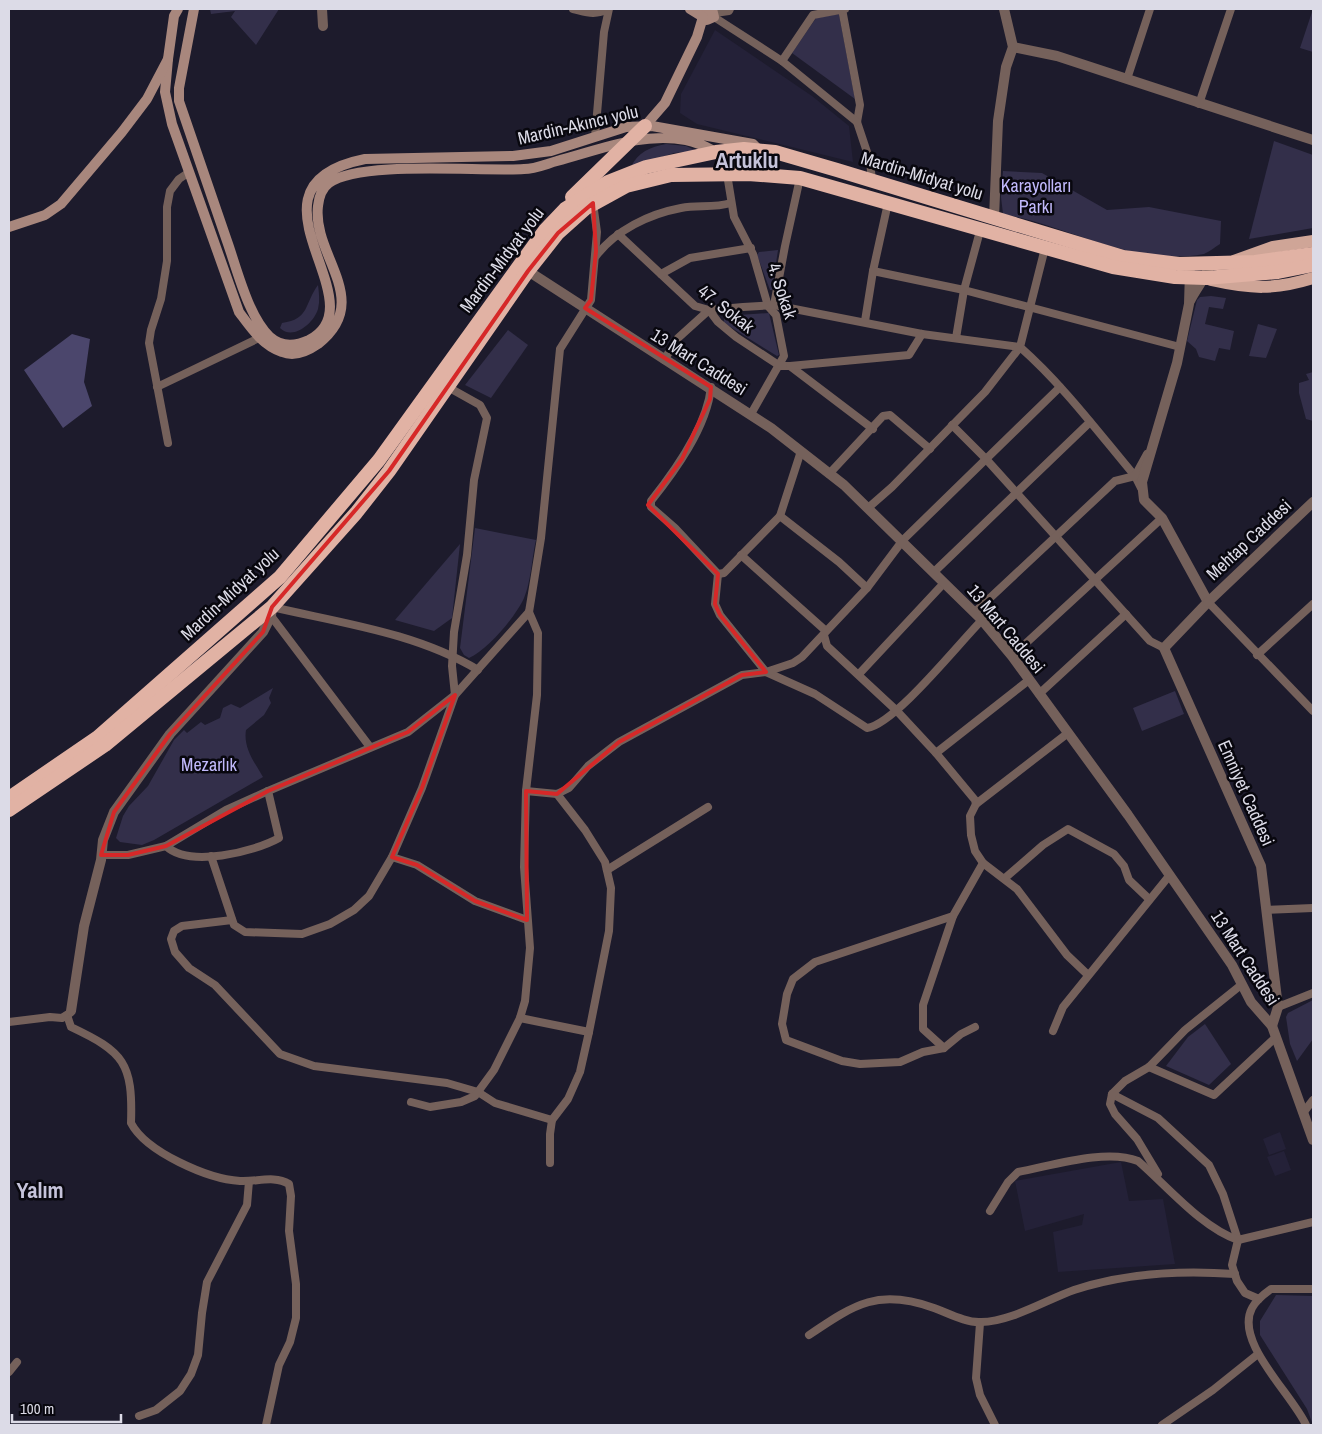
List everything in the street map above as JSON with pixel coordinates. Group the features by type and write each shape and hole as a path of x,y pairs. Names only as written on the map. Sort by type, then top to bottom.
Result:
{"highway":[{"path":"565,209 575,194 645,126"},
{"name":"Mardin-Midyat yolu","path":"9,798 98,737 280,577 378,460 545,230 565,209 608,182 646,167 716,152 756,147 1123,257 1179,264 1206,278 1278,272 1313,265"},
{"name":"Mardin-Midyat yolu","path":"9,810 105,745 271,611 356,513 389,471 446,386 528,271 558,234 593,203 626,186 672,175 748,174 800,178 980,231 1113,267 1175,276 1210,264 1254,262 1313,254"}],"main road":[{"name":"Mardin-Akıncı yolu","path":"178,9 174,16 165,92 172,124 188,174 239,312 259,338 270,347 284,353 299,353 312,348 325,338 335,326 341,308 342,292 336,270 321,240 317,215 319,195 330,183 354,173 394,170 526,170 633,139 686,140 716,152 748,174"},
{"path":"645,126 664,103 708,12 690,9"},
{"name":"Mardin-Akıncı yolu","path":"192,11 179,88 179,101 242,285 254,311 269,336 285,345 301,343 315,336 325,326 330,314 331,296 309,233 306,215 307,205 314,186 327,172 343,164 365,159 513,156 551,151 626,127 645,126 756,147"},
{"path":"9,227 45,215 72,194 143,105 168,59"},
{"path":"748,174 760,163 761,158 756,147"},
{"path":"1227,263 1273,247 1313,241"},
{"path":"1206,278 1235,286 1270,288 1313,278"}],"street":[{"path":"322,9 323,26"},
{"path":"573,9 592,14 601,13 609,9"},
{"path":"596,137 604,32 609,9"},
{"path":"708,12 729,11 730,9"},
{"path":"782,61 813,15 841,9 860,105 857,122 870,161 872,181"},
{"path":"994,218 998,121 1006,67 1013,47 1004,9"},
{"path":"1127,79 1150,9"},
{"path":"1199,104 1231,9"},
{"path":"708,12 782,61 857,122"},
{"path":"1013,47 1030,49 1127,79 1313,140"},
{"path":"168,443 149,343 150,330 161,299 167,261 170,191 179,179 188,174"},
{"name":"4. Sokak","path":"727,174 731,203 740,231 751,248 771,306 776,315 784,356 751,414"},
{"path":"771,306 800,178"},
{"path":"101,855 128,855 166,846 226,810 408,732 455,695 529,612 541,538 560,349 591,300 597,232 593,203"},
{"path":"596,256 606,242 640,221 681,208 731,203"},
{"path":"865,321 873,271 888,203"},
{"path":"956,338 964,290 980,231"},
{"name":"47. Sokak","path":"618,234 695,306 709,310 718,322 736,337 780,366"},
{"path":"661,274 690,258 751,248"},
{"path":"868,508 930,449 985,392 1020,347 1045,248"},
{"path":"1189,304 1199,285 1206,278 1210,264"},
{"path":"1190,270 1189,304 1177,363 1142,482 1144,500 1162,518 1207,600 1257,655 1312,708"},
{"name":"13 Mart Caddesi","path":"528,271 664,360 712,388 751,414 801,452 844,485 978,616 1012,656 1128,815 1232,965 1251,1002 1272,1026 1313,1140"},
{"path":"873,271 964,290 1180,347"},
{"path":"1152,272 1183,287 1189,304"},
{"path":"664,360 678,338 709,310 771,306 865,321 922,334 1020,347 1060,387 1090,422 1135,476 1143,493"},
{"path":"780,366 909,355 922,334"},
{"path":"157,387 259,338"},
{"path":"790,366 873,429"},
{"path":"211,856 234,924 245,932 268,934 302,934 330,924 354,910 369,896 392,857 422,788 455,695 452,655 474,480 487,418 480,405 446,386"},
{"path":"526,791 557,794 569,788 588,766 619,742 742,675 766,672 792,663 802,657 867,588 902,540 1060,387"},
{"path":"712,388 710,400 695,434 682,459 651,501 651,507 675,528 718,574 715,604 720,615 766,672 815,694 867,728 875,727 897,711 978,616 1055,536 1115,481 1135,476 1153,444"},
{"path":"829,474 873,429 883,416 890,415 930,449"},
{"path":"934,572 1090,422"},
{"path":"952,425 986,459 1015,494 1150,641 1164,648 1207,600"},
{"path":"718,574 724,573 780,516 801,452"},
{"name":"Mehtap Caddesi","path":"1207,600 1313,503"},
{"path":"780,516 839,562 867,588"},
{"path":"1012,656 1162,518"},
{"path":"741,555 825,633 827,646 897,711 936,753 976,804"},
{"path":"859,674 944,583"},
{"path":"1257,655 1313,604"},
{"path":"271,611 416,642 452,655 478,670"},
{"path":"271,611 370,747"},
{"path":"266,1425 279,1366 290,1342 296,1318 296,1284 289,1231 291,1196 289,1184 280,1179 239,1181 187,1167 167,1156 134,1129 131,1123 130,1077 123,1061 102,1042 70,1027 69,1013 84,926 104,840 114,812 146,771 170,734 263,632 271,611"},
{"path":"411,1102 430,1107 461,1102 475,1096 494,1070 520,1018 525,1001 530,948 524,867 526,791 537,696 538,633 529,612"},
{"path":"1039,694 1126,614"},
{"name":"Emniyet Caddesi","path":"1164,648 1261,866 1278,1007 1272,1026"},
{"path":"936,753 1029,680"},
{"path":"1068,734 976,804 970,816 971,835 975,851 983,863 1017,889 1067,956 1088,976"},
{"path":"166,846 169,849 187,855 226,856 267,845 279,838 280,834 268,791"},
{"path":"550,1163 552,1120 568,1099 580,1072 589,1032 609,931 611,888 604,862 585,830 557,794"},
{"path":"606,870 708,806"},
{"path":"1005,878 1043,845 1068,829 1114,854 1124,866 1129,880 1149,899"},
{"path":"392,857 417,866 474,901 528,920"},
{"path":"944,1048 923,1029 923,1005 953,916 983,863"},
{"path":"1052,1031 1063,1007 1169,876"},
{"path":"1267,910 1313,908"},
{"path":"953,916 815,962 793,979 787,994 782,1024 786,1040 842,1061 860,1064 900,1062 923,1052 944,1048 960,1034 975,1027"},
{"path":"232,920 182,926 174,931 171,939 175,952 189,968 215,986 280,1054 314,1066 447,1083 478,1092 495,1103 552,1120"},
{"path":"1162,1181 1137,1140 1114,1114 1110,1104 1112,1094 1125,1080 1149,1067 1185,1030 1242,985"},
{"path":"1278,1007 1313,993"},
{"path":"9,1022 69,1013"},
{"path":"520,1018 589,1032"},
{"path":"1149,1067 1214,1095 1276,1037"},
{"path":"1112,1094 1158,1118 1209,1165 1223,1194 1238,1240 1232,1265 1237,1281 1245,1293 1259,1299"},
{"path":"1303,1113 1313,1100"},
{"path":"990,1211 1008,1182 1018,1172 1100,1157 1128,1157 1138,1161 1162,1181 1191,1210 1229,1237 1238,1240 1313,1222"},
{"path":"139,1416 156,1410 180,1391 191,1374 198,1355 202,1313 208,1282 248,1205 248,1181"},
{"path":"809,1335 843,1312 868,1301 885,1298 924,1304 980,1323 1002,1318 1076,1290 1139,1275 1209,1272 1235,1274"},
{"path":"1306,1425 1293,1401 1258,1354 1250,1339 1249,1323 1251,1309 1271,1289 1313,1289"},
{"path":"980,1323 976,1378 980,1395 995,1425"},
{"path":"1162,1425 1213,1390 1258,1354"},
{"path":"9,1372 17,1362"}],"highlighted area":[{"path":"593,203 596,251 591,300 585,308 711,387 710,399 682,459 648,505 718,574 715,604 720,615 766,672 742,675 619,742 557,794 526,791 527,920 475,901 417,865 392,857 422,788 455,695 408,732 268,791 166,846 128,855 101,855 114,812 170,734 263,632 272,607 389,471 528,271 558,233"}],"shaded area":[{"path":"715,30 812,96 849,126 853,162 697,124 680,113 681,94"},
{"path":"72,334 90,339 84,382 92,406 63,428 24,370"},
{"path":"1280,1132 1286,1149 1269,1155 1263,1139"},
{"path":"1284,1151 1291,1170 1275,1176 1267,1157"},
{"path":"1121,1162 1129,1201 1163,1199 1175,1264 1058,1272 1053,1232 1082,1225 1084,1214 1025,1231 1015,1181"}],"green space":[{"path":"210,9 279,9 256,45 231,17 235,11 211,14"},
{"path":"1313,9 1313,52 1300,48"},
{"path":"839,14 855,99 792,53 816,18"},
{"path":"1274,141 1313,155 1313,228 1249,239"},
{"path":"666,144 686,146 697,151 674,153 631,167 637,157 645,151"},
{"name":"Karayolları Parkı","path":"1003,171 1042,173 1107,210 1149,207 1221,221 1220,244 1204,254 1178,257 1152,255 1127,250 1003,214 1001,197"},
{"path":"778,250 772,290 770,290 757,255 759,252"},
{"path":"318,285 319,306 308,325 291,332 280,328 282,323 291,321 302,314"},
{"path":"1200,297 1226,298 1223,309 1209,307 1205,324 1234,331 1230,350 1219,348 1215,361 1199,357 1196,349 1187,341 1197,300"},
{"path":"769,313 779,355 777,356 724,323 724,316"},
{"path":"1258,324 1277,329 1266,358 1249,356"},
{"path":"508,330 528,345 491,398 465,385"},
{"path":"1313,372 1313,421 1306,419 1299,393 1299,383 1309,380 1306,374"},
{"path":"475,528 536,540 524,598 508,623 493,640 469,658 464,655 460,648"},
{"path":"460,544 452,618 434,631 395,620"},
{"name":"Mezarlık","path":"273,688 269,698 271,703 264,715 246,730 248,749 263,777 154,840 142,845 120,842 116,838 123,816 129,806 148,786 174,740 184,730 187,733 201,722 205,725 220,718 223,708 231,704 240,708"},
{"path":"1175,691 1184,714 1142,731 1133,708"},
{"path":"1313,1000 1313,1039 1297,1061 1290,1044 1286,1017 1288,1013"},
{"path":"1205,1024 1231,1064 1209,1085 1166,1066 1188,1037"},
{"path":"1276,1295 1313,1296 1313,1425 1307,1409 1260,1335 1260,1321"}],"district":[{"name":"Artuklu","path":"747,160"},
{"name":"Yalım","path":"40,1190"}]}
